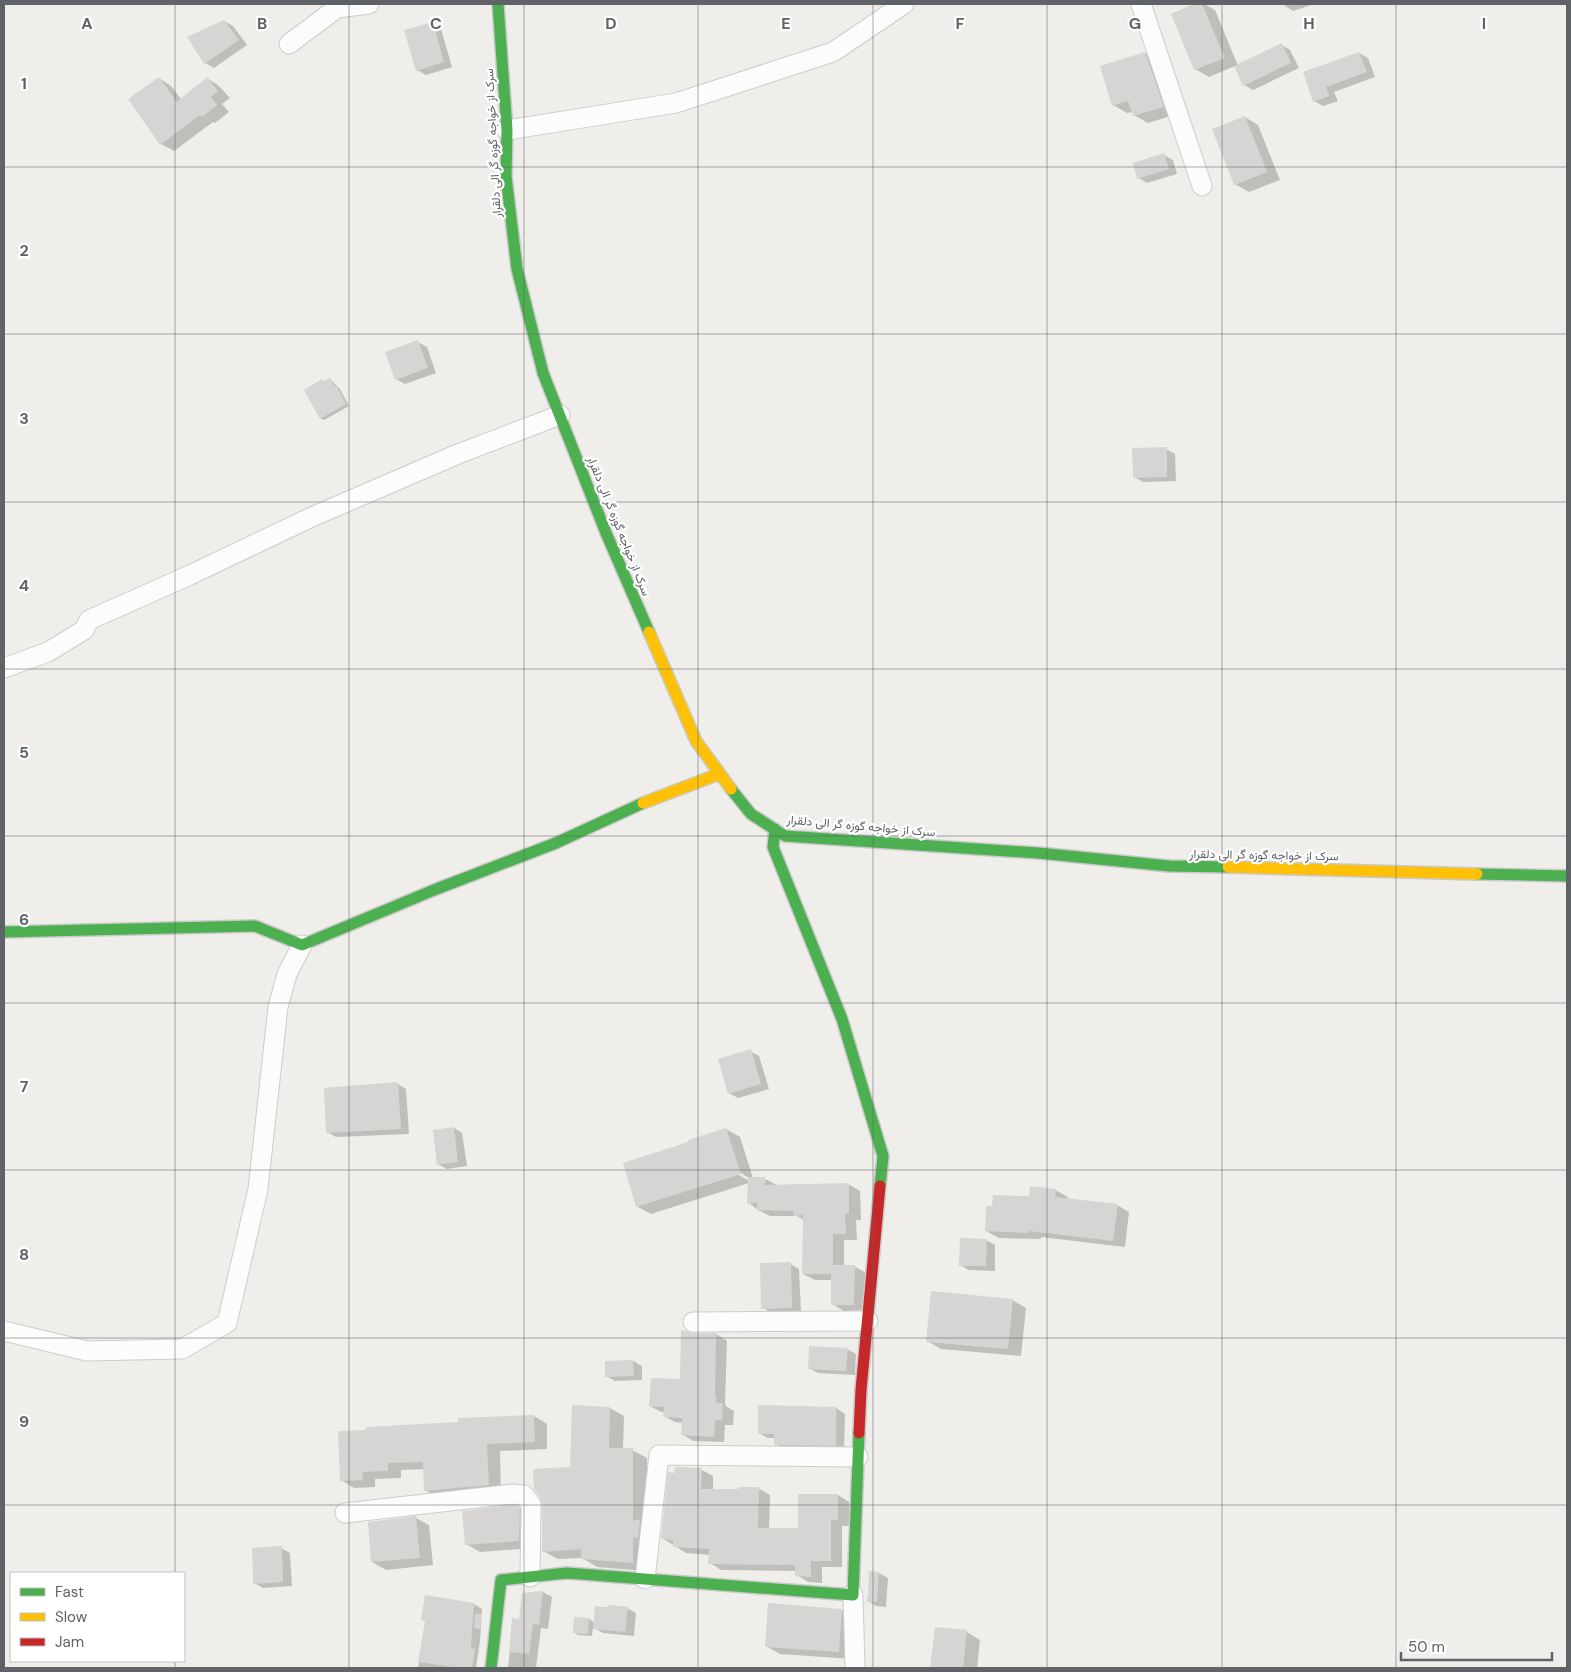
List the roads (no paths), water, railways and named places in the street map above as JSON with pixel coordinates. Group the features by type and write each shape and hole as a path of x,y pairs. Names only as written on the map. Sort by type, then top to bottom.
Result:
{"street":[{"path":"289,44 336,8 369,4"},
{"name":"سرک از خواجه گوزه گر الی دلقرار","path":"498,4 507,130 506,176 517,269 543,373 606,533 696,741 751,814 785,836 1038,853 1169,866 1567,876"},
{"path":"507,130 676,103 833,52 904,4"},
{"path":"1141,4 1202,186"},
{"path":"4,668 48,652 84,630 89,620 190,575 314,516 458,454 560,415"},
{"path":"4,1331 87,1350 182,1349 226,1323 258,1189 278,1007 287,974 302,945 434,890 556,843 650,800 719,774"},
{"path":"775,829 773,847 842,1019 883,1156 861,1390 853,1595 855,1668"},
{"path":"4,932 255,926 302,945"},
{"path":"693,1322 868,1321"},
{"path":"645,1579 659,1455 858,1457"},
{"path":"345,1513 512,1494 524,1495 531,1504 530,1577"},
{"path":"491,1668 501,1580 566,1573 853,1595"}]}
